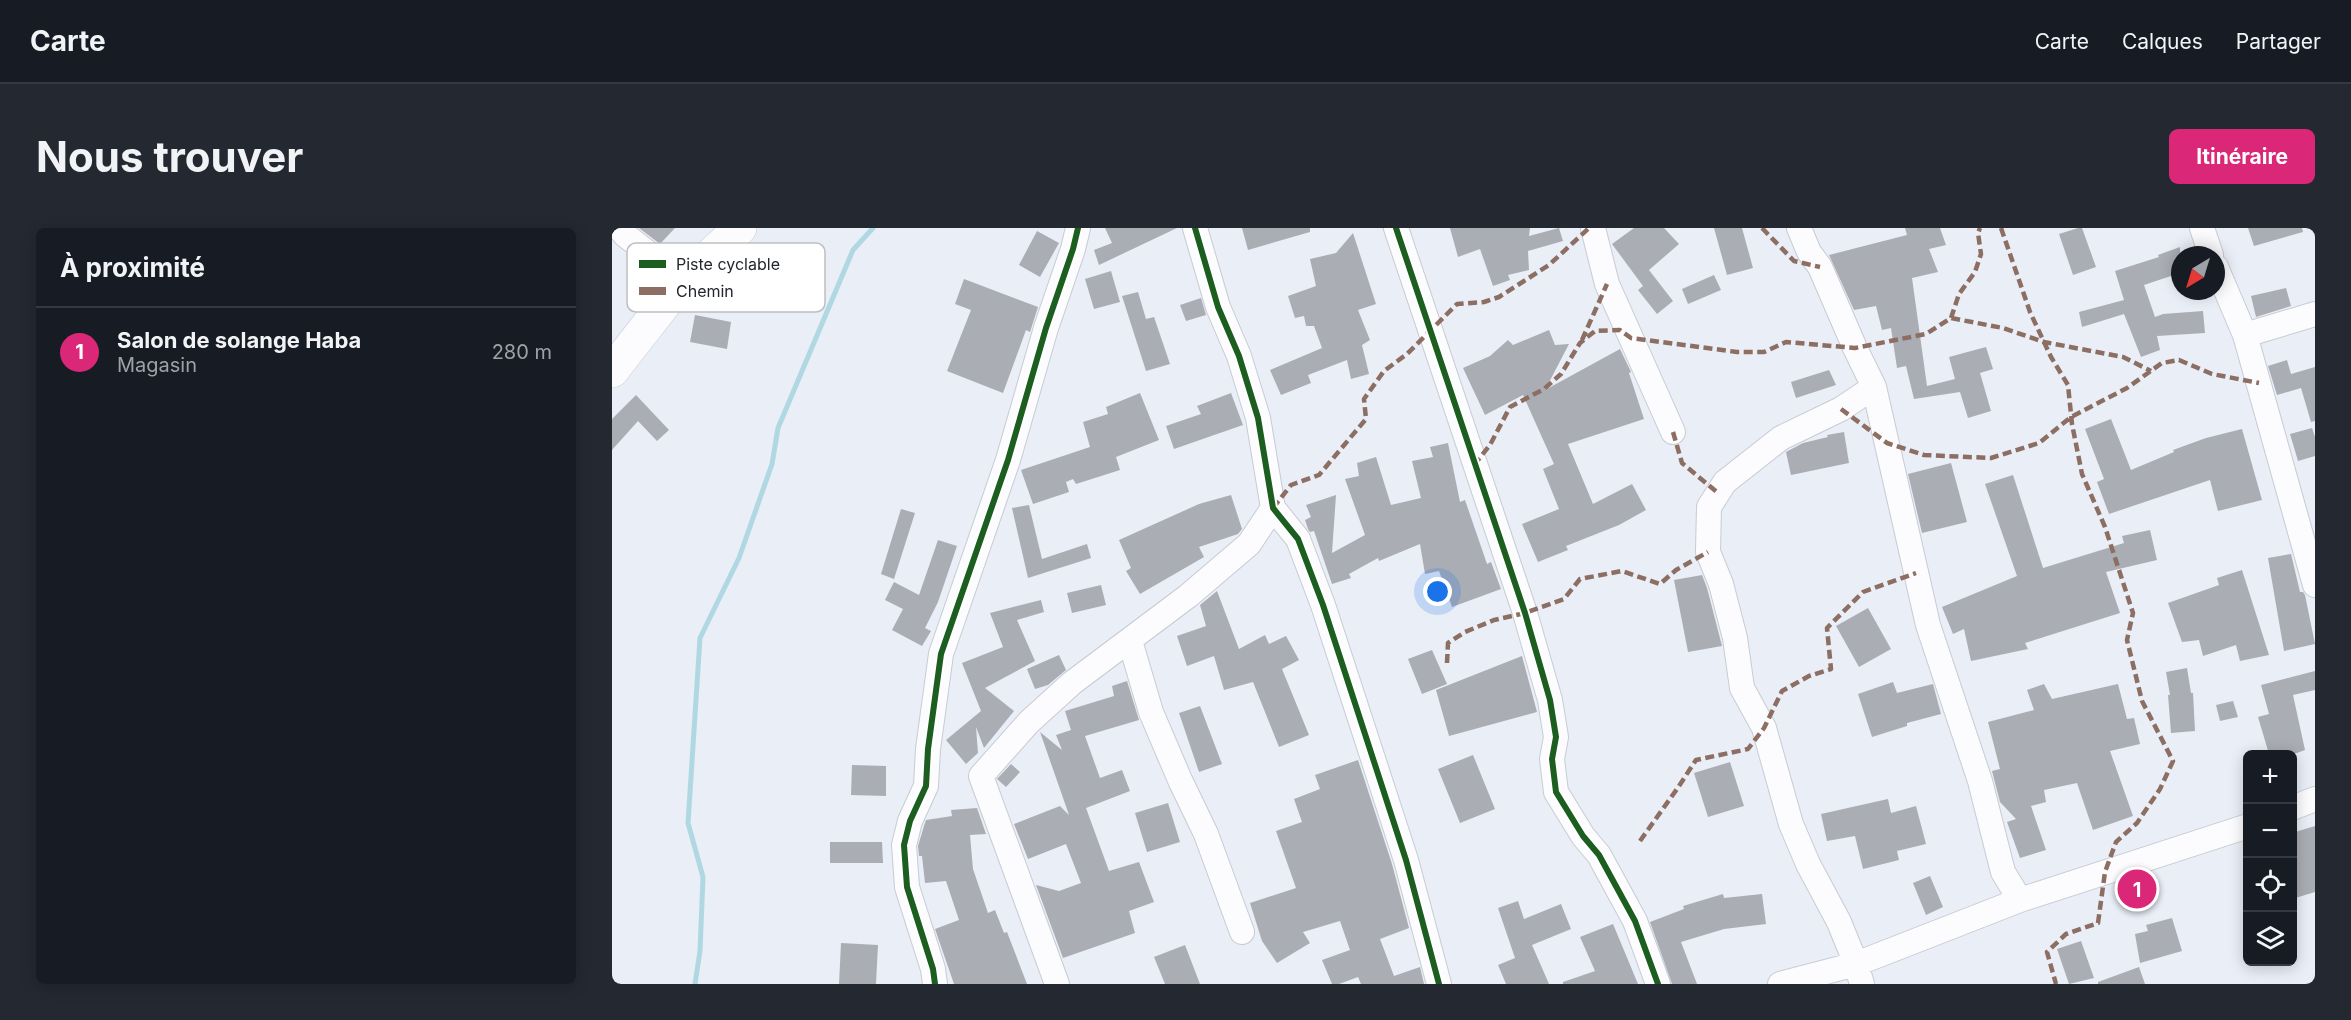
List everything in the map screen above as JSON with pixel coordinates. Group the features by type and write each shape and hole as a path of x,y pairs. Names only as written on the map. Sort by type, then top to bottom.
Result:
{"highway":[{"path":"724,243 740,228"},
{"path":"612,371 658,312"}],"street":[{"path":"619,228 635,243"},
{"path":"935,984 933,969 907,887 904,845 910,822 926,786 928,749 941,654 1008,460 1078,228"},
{"path":"1195,228 1218,307 1239,356 1258,418 1273,508 1298,539 1323,605 1406,860 1439,984"},
{"path":"1396,228 1521,602 1550,700 1556,737 1552,759 1556,792 1583,836 1599,855 1635,921 1658,984"},
{"path":"1593,228 1607,284 1673,432"},
{"path":"1799,228 1809,252 1820,267 1874,387 1928,625 1980,781 2003,872 2020,900"},
{"path":"2202,228 2208,246"},
{"path":"2225,288 2245,334 2315,585"},
{"path":"2245,334 2315,314"},
{"path":"1859,974 1828,899 1808,864 1791,824 1764,728 1742,687 1735,638 1721,584 1708,552 1709,507 1725,482 1781,438 1841,409 1874,387"},
{"path":"1057,984 981,776 1029,722 1063,691 1249,544 1273,508"},
{"path":"1130,640 1151,712 1206,834 1242,932"},
{"path":"2297,806 2315,799"},
{"path":"1780,984 1859,974 2020,900 2243,827"}],"building":[{"path":"639,228 675,228 659,243"},
{"path":"1105,228 1177,228 1099,265 1094,250 1112,243"},
{"path":"1242,228 1310,228 1310,232 1248,250"},
{"path":"1450,228 1530,228 1529,236 1559,228 1563,241 1528,251 1529,270 1508,275 1510,280 1493,286 1480,249 1458,257"},
{"path":"1634,228 1664,228 1679,244 1649,270 1673,301 1657,314 1638,290 1643,286 1612,244"},
{"path":"1714,228 1742,228 1753,268 1727,275"},
{"path":"1905,228 1940,228 1946,245 1929,249 1938,272 1912,278 1927,386 1955,379 1949,357 1986,347 1993,369 1980,373 1991,411 1968,418 1960,392 1914,399 1906,366 1897,368 1891,328 1882,330 1876,306 1854,310 1829,255 1907,235"},
{"path":"2082,228 2096,267 2073,275 2059,234"},
{"path":"2248,228 2302,228 2303,232 2254,246"},
{"path":"1037,231 1059,243 1040,277 1019,265"},
{"path":"1353,233 1376,304 1358,310 1370,340 1362,345 1369,374 1351,379 1347,360 1308,375 1311,383 1281,395 1270,370 1322,348 1314,326 1306,326 1304,316 1295,318 1288,296 1316,286 1310,259 1336,253"},
{"path":"2171,250 2171,276 2144,285 2155,317 2163,314 2203,311 2205,333 2157,336 2160,350 2141,357 2124,314 2082,327 2079,312 2124,300 2115,271 2159,257 2158,255"},
{"path":"1111,271 1120,302 1094,309 1085,279"},
{"path":"1714,275 1721,290 1688,304 1682,289"},
{"path":"964,279 1038,307 1030,332 1026,330 1003,393 947,371 971,310 955,304"},
{"path":"2286,288 2291,306 2256,317 2251,296"},
{"path":"1138,292 1146,319 1154,317 1170,364 1146,371 1122,296"},
{"path":"1201,298 1206,315 1186,321 1180,305"},
{"path":"695,315 731,322 727,349 690,342"},
{"path":"1549,330 1555,345 1569,344 1545,390 1620,349 1631,372 1629,373 1644,419 1568,444 1593,504 1632,484 1646,510 1619,525 1566,546 1568,550 1538,562 1522,524 1559,509 1543,469 1554,464 1523,395 1485,415 1463,368 1490,356 1508,340 1513,345"},
{"path":"2287,360 2291,374 2315,367 2315,421 2311,422 2301,388 2277,395 2268,366"},
{"path":"1829,370 1836,385 1796,398 1791,382"},
{"path":"1140,393 1159,440 1116,457 1120,470 1076,484 1073,479 1066,482 1069,492 1033,504 1021,470 1090,447 1083,422 1108,414 1106,407"},
{"path":"1231,393 1243,425 1174,449 1166,426 1201,414 1197,406"},
{"path":"636,395 669,430 657,441 638,421 612,450 612,419"},
{"path":"2111,419 2131,470 2174,452 2173,450 2206,438 2242,429 2262,500 2218,511 2210,480 2109,514 2097,482 2104,479 2085,429"},
{"path":"2312,428 2315,437 2315,456 2298,461 2290,434"},
{"path":"1844,432 1849,463 1791,475 1786,452 1803,443"},
{"path":"1448,443 1460,502 1465,500 1487,564 1491,562 1501,589 1452,607 1439,571 1425,574 1420,544 1379,561 1378,558 1349,574 1351,578 1332,584 1314,531 1310,532 1305,520 1311,517 1306,505 1336,495 1332,553 1365,535 1345,479 1359,476 1357,463 1376,457 1391,505 1421,498 1412,461 1433,457 1430,447"},
{"path":"1951,463 1967,522 1922,533 1908,474"},
{"path":"2013,475 2043,568 2124,543 2122,536 2150,530 2157,560 2106,572 2120,613 2025,643 2028,649 1971,661 1964,629 1953,634 1942,607 2017,576 1985,484"},
{"path":"1231,495 1242,529 1238,534 1199,547 1204,557 1140,594 1126,571 1131,568 1119,540 1199,504"},
{"path":"1029,505 1042,559 1087,544 1091,558 1028,578 1012,508"},
{"path":"901,509 915,513 894,579 881,574"},
{"path":"938,540 957,546 938,602 925,628 931,631 922,646 892,630 903,609 885,600 894,582 919,595"},
{"path":"2291,554 2300,592 2305,595 2315,644 2284,651 2268,558"},
{"path":"2242,570 2269,655 2240,661 2236,645 2203,656 2199,640 2182,642 2168,603 2219,585 2217,578"},
{"path":"1702,575 1722,646 1688,652 1674,580"},
{"path":"1101,585 1106,605 1072,613 1067,593"},
{"path":"1217,591 1239,649 1265,635 1269,644 1286,636 1299,660 1282,669 1309,735 1279,747 1253,682 1224,690 1214,656 1187,666 1177,636 1206,626 1200,605"},
{"path":"1041,600 1044,612 1017,620 1035,661 985,688 1014,711 984,748 976,727 978,753 966,764 946,740 981,711 962,663 1003,647 990,613"},
{"path":"1868,608 1891,649 1859,667 1836,626"},
{"path":"1432,650 1447,684 1422,694 1408,659"},
{"path":"1059,655 1066,670 1048,685 1035,689 1027,669"},
{"path":"1522,656 1537,712 1449,736 1436,690"},
{"path":"2187,668 2191,693 2193,693 2195,731 2171,733 2168,695 2170,695 2166,672"},
{"path":"2315,671 2315,690 2293,695 2305,750 2297,753 2297,750 2268,750 2258,717 2269,714 2261,685"},
{"path":"1127,681 1139,720 1085,736 1100,778 1122,770 1130,791 1086,808 1109,871 1139,862 1154,902 1129,911 1135,933 1063,958 1036,885 1059,891 1081,883 1066,844 1028,859 1014,824 1060,806 1069,815 1040,732 1062,750 1056,735 1071,730 1065,711 1114,696 1112,686"},
{"path":"1893,682 1897,693 1933,684 1941,714 1907,723 1907,726 1872,737 1858,694"},
{"path":"2044,684 2052,699 2118,684 2127,719 2134,718 2140,744 2110,751 2133,816 2093,830 2077,783 2044,790 2046,802 2031,806 2046,850 2020,858 2007,822 2016,819 2000,802 1992,771 2000,769 1988,722 2034,710 2027,690"},
{"path":"2233,701 2238,717 2220,721 2216,705"},
{"path":"1200,706 1222,764 1199,772 1179,713"},
{"path":"1473,755 1495,809 1460,823 1438,769"},
{"path":"1358,760 1392,864 1409,928 1380,939 1394,976 1420,967 1424,984 1361,984 1358,977 1339,984 1332,984 1322,960 1350,950 1340,921 1303,932 1310,943 1277,963 1262,941 1250,903 1296,888 1276,831 1302,822 1294,799 1320,789 1315,775"},
{"path":"1730,762 1744,806 1708,817 1694,773"},
{"path":"1011,764 1020,772 1006,787 997,779"},
{"path":"852,765 886,766 886,796 851,795"},
{"path":"1888,799 1891,813 1916,806 1926,844 1897,851 1899,860 1863,869 1855,836 1827,841 1821,814"},
{"path":"1168,803 1180,842 1147,852 1135,813"},
{"path":"977,808 986,834 970,835 973,869 988,913 995,910 1004,933 1007,932 1027,984 954,984 935,929 959,920 946,881 925,883 922,856 919,856 918,846 926,820 952,816 951,810"},
{"path":"2315,826 2315,892 2297,897 2297,858 2297,831"},
{"path":"830,842 882,842 883,863 830,863"},
{"path":"1930,876 1943,907 1926,915 1913,883"},
{"path":"1723,894 1724,898 1762,894 1766,924 1724,929 1681,942 1697,984 1672,984 1650,922 1684,909 1683,906"},
{"path":"1518,901 1524,919 1561,904 1571,929 1532,945 1549,984 1506,984 1498,965 1515,958 1498,908"},
{"path":"2172,918 2182,951 2140,963 2135,934 2148,931 2146,925"},
{"path":"1613,924 1638,984 1563,984 1563,982 1595,971 1580,937"},
{"path":"2081,941 2094,978 2069,984 2057,949"},
{"path":"841,943 878,945 876,984 839,984"},
{"path":"1185,945 1200,984 1165,984 1154,957"},
{"path":"2139,967 2145,984 2098,984 2098,982"}],"waterway":[{"path":"695,984 700,951 703,877 688,823 700,638 739,558 772,464 778,428 853,250 873,228"}],"marked path":[{"path":"1273,508 1291,485 1319,475 1366,419 1364,399 1384,371 1407,354 1457,304 1484,302 1499,297 1549,265 1589,228"},
{"path":"1762,228 1794,261 1820,267"},
{"path":"1951,318 1959,294 1975,272 1981,254 1978,233 1980,228"},
{"path":"2001,228 2030,312 2051,357 2068,385 2072,424 2082,474 2105,527 2133,613 2127,640 2142,701 2173,761 2160,789 2137,823 2116,842 2105,872 2098,923 2066,934 2047,952 2056,984"},
{"path":"1582,340 1607,284"},
{"path":"1474,465 1490,445 1510,407 1544,389 1561,374 1580,343 1595,331 1620,330 1631,338 1737,352 1764,352 1786,342 1855,348 1926,334 1951,318 2003,328 2044,342 2123,357 2151,371"},
{"path":"1841,409 1887,443 1924,455 1991,458 2039,443 2071,417 2127,388 2162,363 2179,360 2212,374 2259,383"},
{"path":"1673,432 1682,463 1718,493"},
{"path":"1447,663 1448,643 1465,632 1494,620 1525,613 1564,599 1580,579 1622,571 1660,584 1676,570 1708,552"},
{"path":"1640,841 1696,760 1748,749 1764,728 1782,691 1809,676 1831,669 1827,628 1863,592 1916,573"}],"cycle path":[{"path":"935,984 933,969 907,887 904,845 910,821 926,786 928,749 941,654 1008,460 1078,228"},
{"path":"1195,228 1218,307 1239,356 1258,418 1273,508 1298,539 1323,605 1406,860 1439,984"},
{"path":"1396,228 1525,613 1550,700 1556,737 1552,759 1556,792 1583,836 1599,855 1635,921 1658,984"}],"place":[{"name":"Salon de solange Haba","path":"2137,889"}]}
